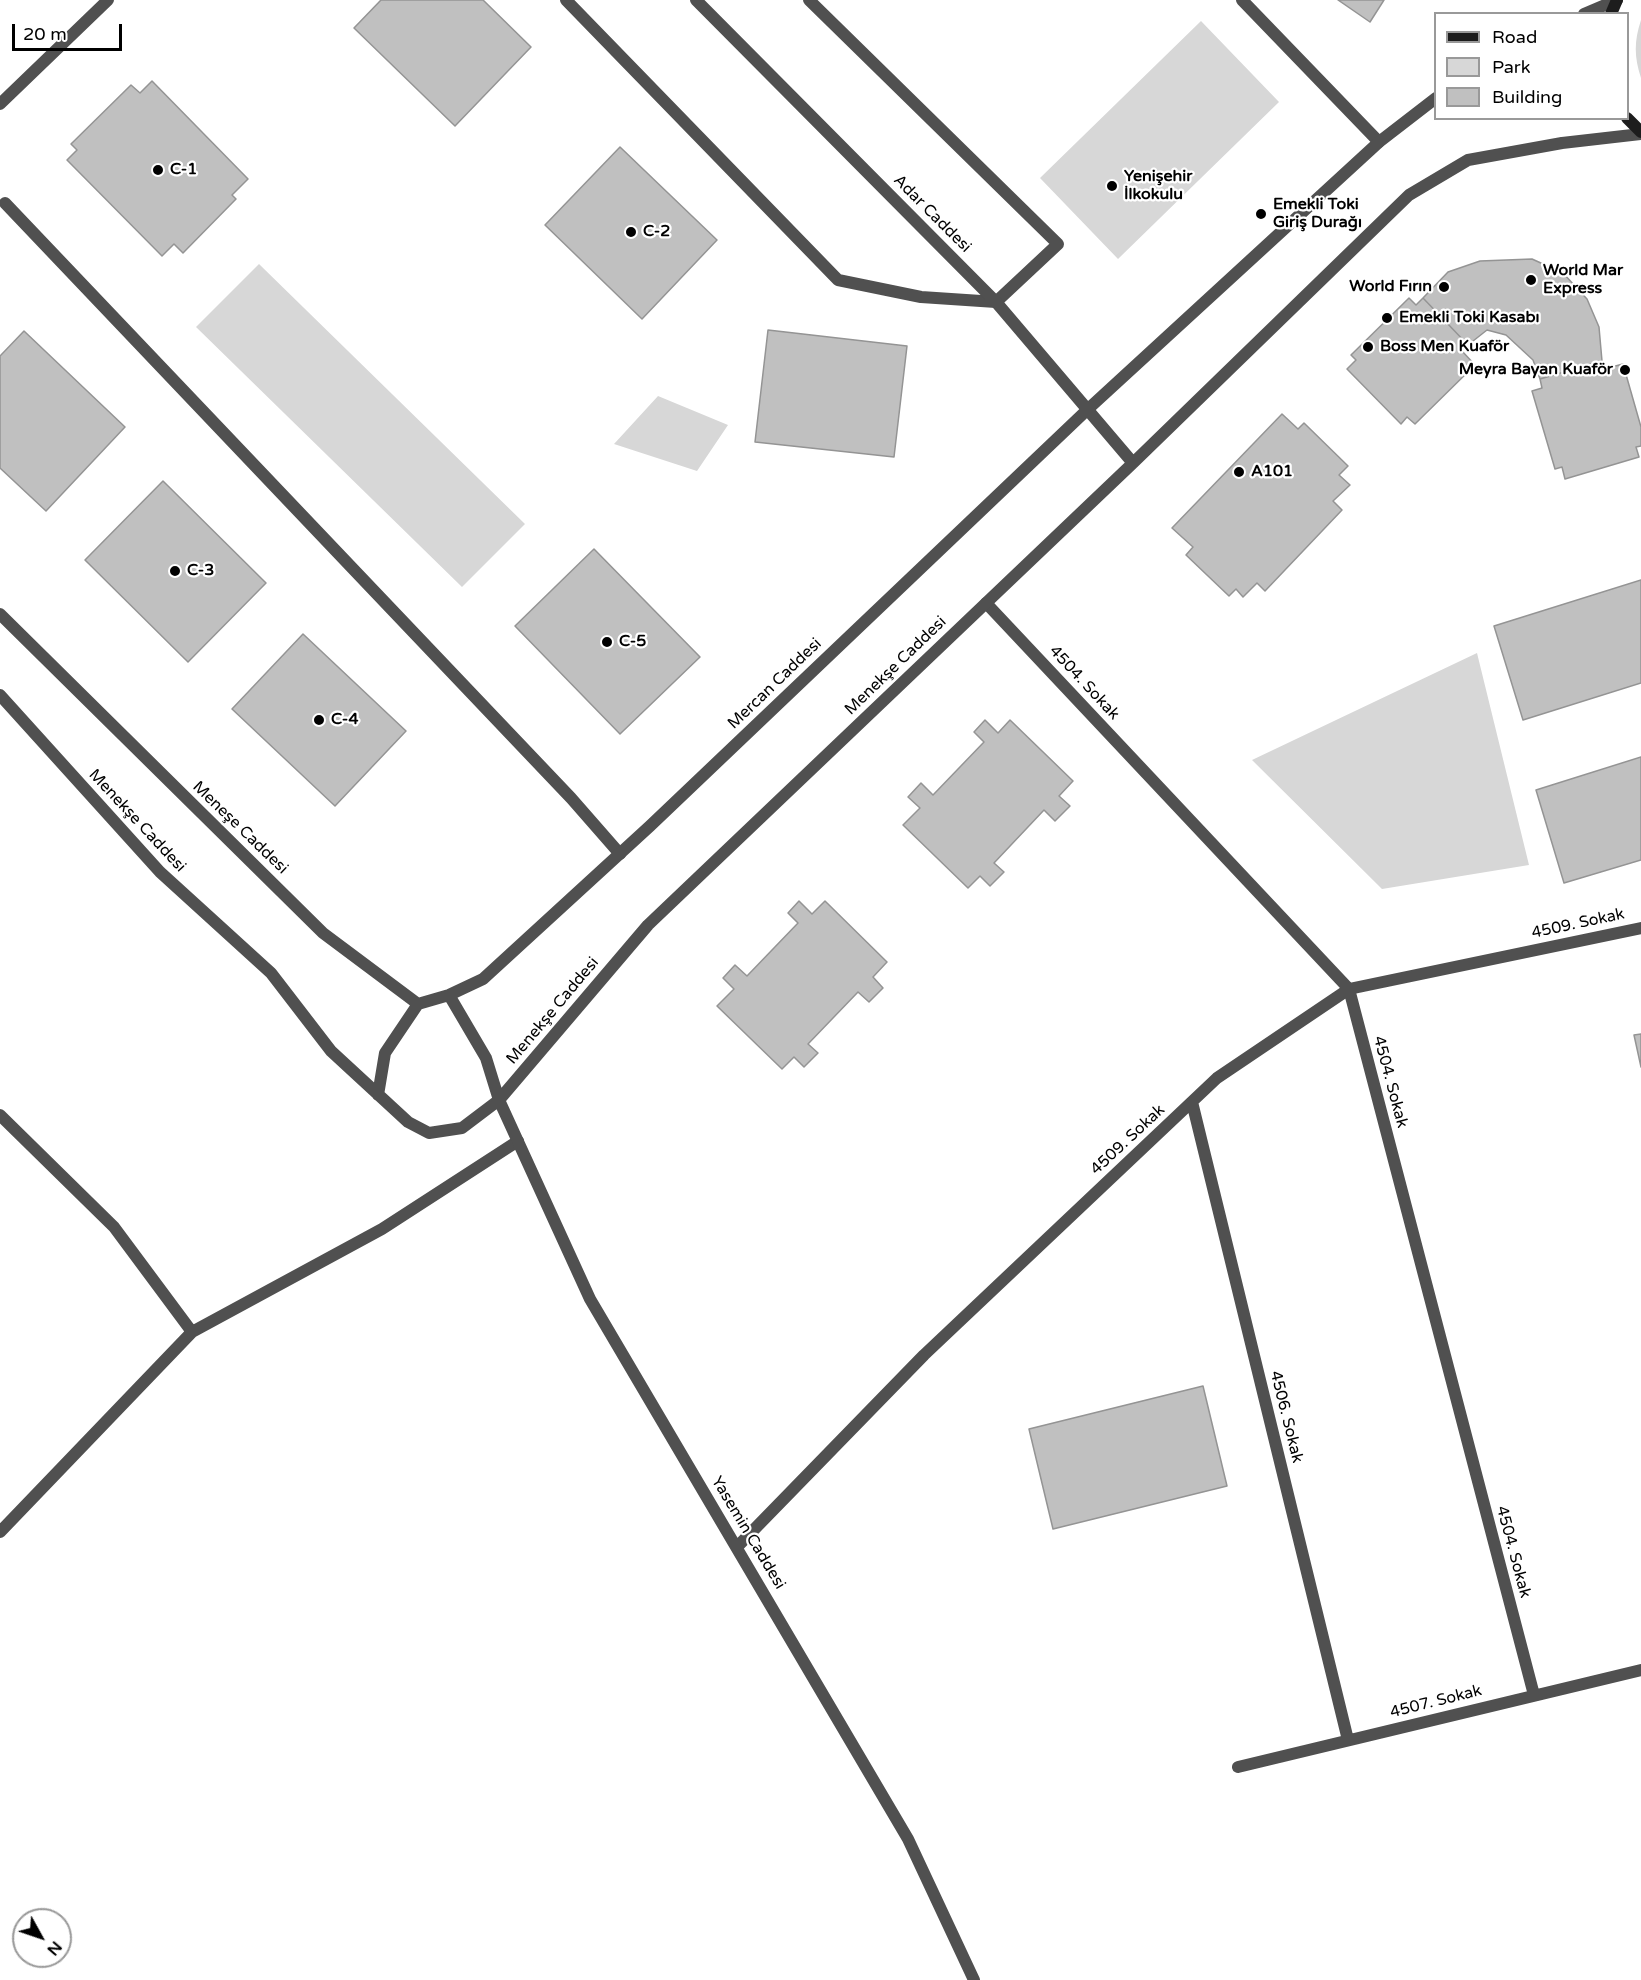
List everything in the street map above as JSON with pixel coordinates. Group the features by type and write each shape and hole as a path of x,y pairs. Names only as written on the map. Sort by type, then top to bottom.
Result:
{"main road":[{"path":"1629,120 1641,133"}],"street":[{"path":"0,104 108,0"},
{"path":"566,0 838,280 921,297 996,302 1058,244 809,0"},
{"name":"Adar Caddesi","path":"696,0 996,302 1133,463"},
{"path":"1242,0 1379,142"},
{"path":"1589,12 1617,0"},
{"name":"Mercan Caddesi","path":"449,995 483,979 620,854 1087,410 1379,142 1434,100"},
{"name":"Menekşe Caddesi","path":"0,695 160,872 271,973 331,1052 408,1122 429,1132 462,1128 499,1100 648,925 1133,463 1408,195 1468,160 1562,143 1641,133"},
{"path":"5,203 563,789 620,854"},
{"name":"4504. Sokak","path":"986,603 1349,989 1534,1695"},
{"name":"Meneşe Caddesi","path":"0,614 323,933 418,1004"},
{"name":"4509. Sokak","path":"737,1547 924,1355 1217,1078 1349,989 1641,928"},
{"path":"378,1095 385,1053 418,1004 449,995 486,1058 499,1100"},
{"name":"Yasemin Caddesi","path":"499,1100 590,1299 908,1839 974,1980"},
{"name":"4506. Sokak","path":"1192,1102 1348,1740"},
{"path":"0,1115 114,1227 192,1332"},
{"path":"0,1532 192,1332 382,1229 518,1141"},
{"name":"4507. Sokak","path":"1238,1767 1641,1670"}],"green space":[{"path":"1641,20 1641,78 1636,49"},
{"path":"1201,21 1279,102 1118,259 1040,178"},
{"path":"259,264 525,524 462,587 196,327"},
{"path":"658,396 728,425 697,471 614,444"},
{"path":"1477,653 1529,865 1382,889 1252,760"}],"building":[{"path":"381,0 483,0 531,47 455,126 354,28"},
{"path":"1338,0 1384,0 1370,22"},
{"name":"C-1","path":"152,81 248,179 232,195 236,199 183,253 174,244 162,256 67,160 77,150 71,144 131,85 140,93"},
{"name":"C-2","path":"620,147 717,240 642,319 545,225"},
{"path":"1532,259 1563,273 1587,299 1599,327 1602,361 1540,379 1533,360 1506,335 1487,330 1468,345 1423,298 1448,272 1480,261"},
{"path":"1409,298 1416,305 1423,298 1468,345 1462,351 1475,365 1415,424 1407,417 1401,424 1347,369 1356,360 1351,355"},
{"path":"768,330 907,346 894,457 755,442"},
{"path":"24,331 125,427 46,511 0,468 0,356"},
{"path":"1602,361 1604,369 1623,364 1641,427 1641,446 1636,447 1639,457 1565,479 1562,467 1555,469 1532,391 1542,388 1540,379"},
{"path":"1282,414 1298,429 1304,423 1348,466 1339,475 1350,485 1333,501 1342,510 1265,591 1257,583 1243,597 1236,589 1229,596 1186,555 1193,547 1172,528"},
{"name":"C-3","path":"163,481 266,583 188,662 85,560"},
{"name":"C-5","path":"594,549 700,657 620,734 515,626"},
{"path":"1641,580 1641,683 1523,720 1494,626"},
{"name":"C-4","path":"303,634 406,731 335,806 232,709"},
{"path":"985,720 998,733 1010,720 1073,781 1059,796 1070,806 1055,821 1044,810 994,863 1004,872 990,886 980,876 968,888 903,825 920,808 908,797 921,783 933,795 984,742 974,732"},
{"path":"1641,757 1641,860 1564,883 1536,790"},
{"path":"799,901 812,914 825,901 887,962 873,977 883,988 869,1002 858,992 808,1044 818,1053 804,1067 794,1057 782,1069 717,1006 734,989 723,978 735,965 747,976 798,923 788,913"},
{"path":"1641,1034 1641,1067 1634,1035"},
{"path":"1203,1386 1227,1486 1053,1529 1029,1429"}],"place":[{"name":"C-1","path":"158,170"},
{"name":"Yenişehir İlkokulu","path":"1112,186"},
{"name":"Emekli Toki Giriş Durağı","path":"1261,214"},
{"name":"C-2","path":"631,232"},
{"name":"World Mar Express","path":"1531,280"},
{"name":"World Fırın","path":"1444,287"},
{"name":"Emekli Toki Kasabı","path":"1387,318"},
{"name":"Boss Men Kuaför","path":"1368,347"},
{"name":"Meyra Bayan Kuaför","path":"1625,370"},
{"name":"A101","path":"1239,472"},
{"name":"C-3","path":"175,571"},
{"name":"C-5","path":"607,642"},
{"name":"C-4","path":"319,720"}]}
